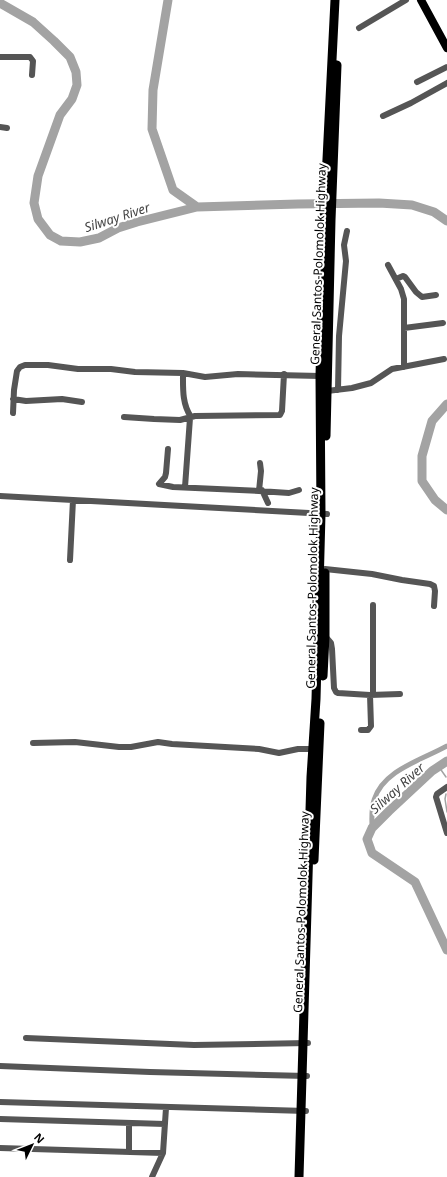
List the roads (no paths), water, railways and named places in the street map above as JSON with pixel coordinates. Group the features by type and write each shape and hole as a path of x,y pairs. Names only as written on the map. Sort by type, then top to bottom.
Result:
{"highway":[{"path":"304,1177 304,1076 313,749 324,514 320,376 329,185 335,0"},
{"name":"General Santos-Polomolok Highway","path":"329,185 341,0"},
{"name":"General Santos-Polomolok Highway","path":"306,1043 325,636 324,514 327,391 327,219"},
{"path":"299,1177 304,1111"}],"main road":[{"path":"421,0 446,45"}],"street":[{"path":"359,28 406,0"},
{"path":"0,57 30,57 33,61 32,75"},
{"path":"417,82 447,67"},
{"path":"383,116 411,103 447,83"},
{"path":"338,390 339,336 346,261 344,246 347,231"},
{"path":"388,265 401,289 404,299 404,367"},
{"path":"396,279 403,276 420,296 429,297 436,295"},
{"path":"404,328 430,326 443,323"},
{"path":"327,391 371,383 392,369 444,359"},
{"path":"13,413 17,371 20,366 25,365 48,365 78,369 111,369 135,372 183,373 205,377 238,374 320,376"},
{"path":"183,373 185,405 190,418 185,486"},
{"path":"124,417 185,420 190,418 280,415 282,411 284,374"},
{"path":"14,398 26,401 62,399 82,402"},
{"path":"168,449 165,477 156,485 260,490 289,493 300,490"},
{"path":"260,463 260,490 268,503"},
{"path":"0,496 324,514"},
{"path":"70,560 73,500"},
{"path":"325,569 372,574 430,584 434,586 435,591 434,606"},
{"path":"361,730 368,730 371,726 373,605"},
{"path":"325,636 331,645 334,688 336,692 400,694"},
{"path":"32,743 75,742 125,747 158,742 264,750 279,753 298,749 313,749"},
{"path":"447,787 437,794 436,797 447,833"},
{"path":"26,1038 194,1045 306,1043"},
{"path":"0,1066 304,1076"},
{"path":"0,1102 304,1111"},
{"path":"152,1177 163,1153 166,1108"},
{"path":"0,1119 165,1124"},
{"path":"128,1152 129,1123"},
{"path":"0,1148 163,1153"}],"waterway":[{"path":"168,0 153,90 152,129 173,190 197,207"},
{"name":"Silway River","path":"0,3 33,22 54,41 70,57 76,72 77,85 72,99 60,115 38,176 34,203 38,219 50,235 61,241 80,242 99,238 118,228 197,207 379,203 412,205 434,212 447,221"},
{"name":"Silway River","path":"447,404 432,421 422,456 422,481 435,500 447,510"},
{"path":"372,828 373,803 379,790 386,781 394,773 404,767 447,746"},
{"name":"Silway River","path":"447,761 432,771 389,811 372,828 367,839 372,853 415,882 447,950"},
{"path":"439,767 446,777"},
{"path":"446,794 445,799 447,812"}]}
